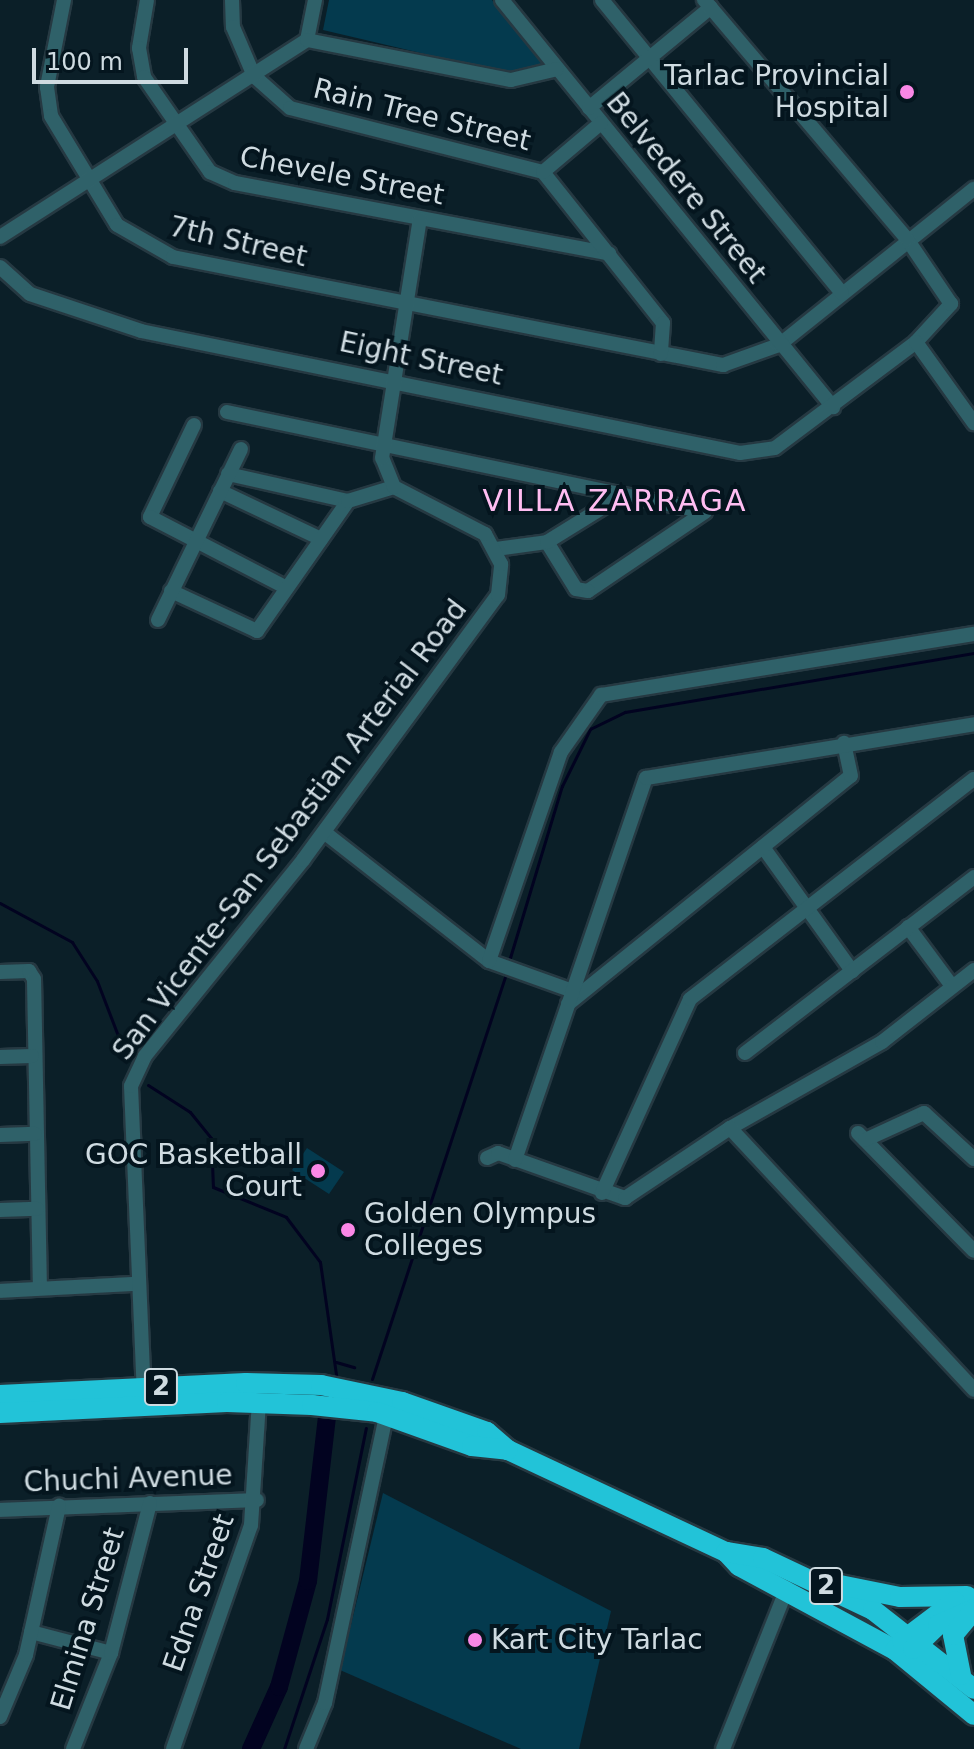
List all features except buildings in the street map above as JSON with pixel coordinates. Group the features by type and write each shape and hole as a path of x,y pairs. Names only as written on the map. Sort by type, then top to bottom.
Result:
{"highway":[{"name":"2","path":"0,1413 144,1397 343,1388 458,1421 508,1450 726,1552 810,1578 914,1636 968,1684"},
{"name":"2","path":"0,1395 259,1402 386,1415 472,1446 508,1450"},
{"name":"2","path":"726,1552 739,1566 787,1588 901,1655 974,1715"},
{"path":"810,1578 900,1597 972,1603"},
{"path":"901,1655 914,1636 972,1603"},
{"path":"968,1684 953,1635 972,1603"}],"street":[{"name":"7th Street","path":"64,0 49,102 89,180 117,225 155,251 407,305 723,365 779,345 907,239 974,189"},
{"name":"Chevele Street","path":"147,0 140,66 199,164 235,183 609,254"},
{"path":"232,0 233,27 254,76"},
{"path":"0,237 307,40 315,0"},
{"name":"Belvedere Street","path":"502,0 779,345 833,407"},
{"path":"602,0 842,293"},
{"path":"589,108 650,58 708,4 907,239"},
{"path":"307,40 511,80 557,69"},
{"name":"Rain Tree Street","path":"254,76 309,117 543,172 663,323 661,354"},
{"path":"543,172 601,123"},
{"path":"394,487 380,449 420,219"},
{"name":"Eight Street","path":"0,267 30,294 141,331 392,379 740,453 775,448 916,342 951,304 907,239"},
{"path":"916,342 971,414"},
{"path":"227,412 380,449 618,498 705,512 588,591 576,589 547,542"},
{"path":"194,425 150,517 287,588"},
{"path":"158,620 241,449"},
{"path":"228,474 348,501 394,487 473,526 496,549 547,542 618,498"},
{"path":"220,491 321,539"},
{"path":"171,591 251,632 287,588 348,501"},
{"name":"San Vicente-San Sebastian Arterial Road","path":"144,1397 135,1284 131,1086 145,1056 324,832 498,595 496,549"},
{"path":"492,963 561,752 601,695 974,634"},
{"path":"515,1160 646,778 974,724"},
{"path":"569,997 851,776 844,743"},
{"path":"602,1193 690,999 974,779"},
{"path":"324,832 492,963 519,971 569,997"},
{"path":"763,847 852,971"},
{"path":"745,1053 974,877"},
{"path":"908,927 952,986"},
{"path":"487,1158 515,1160 602,1193 630,1196 730,1128 882,1042 974,970"},
{"path":"0,972 29,971 40,1288"},
{"path":"0,1057 32,1056"},
{"path":"974,1159 924,1113 861,1136 974,1251"},
{"path":"730,1128 974,1390"},
{"path":"0,1135 35,1134"},
{"path":"0,1210 37,1209"},
{"path":"0,1291 135,1284"},
{"name":"Edna Street","path":"173,1749 257,1500 259,1402"},
{"path":"306,1749 325,1703 386,1415"},
{"name":"Chuchi Avenue","path":"0,1510 257,1500"},
{"name":"Elmina Street","path":"73,1749 111,1653 150,1503"},
{"path":"0,1717 31,1632 59,1506"},
{"path":"723,1749 787,1588"},
{"path":"31,1632 111,1653"}],"shaded area":[{"path":"329,0 492,0 543,65 519,76 323,30"},
{"name":"GOC Basketball Court","path":"307,1148 344,1172 329,1194 292,1170"},
{"name":"Kart City Tarlac","path":"383,1493 611,1611 579,1749 521,1749 340,1670"}],"waterway":[{"path":"509,961 562,786 590,729 625,712 974,653"},
{"path":"0,903 72,942 97,981 127,1059"},
{"path":"372,1379 506,973"},
{"path":"148,1085 190,1112 211,1138 213,1187 286,1217 320,1262 336,1375"},
{"path":"336,1362 354,1367"},
{"path":"251,1749 279,1687 308,1581 327,1418"},
{"path":"284,1749 327,1619 366,1428"}],"place":[{"name":"Tarlac Provincial Hospital","path":"907,92"},
{"name":"GOC Basketball Court","path":"318,1171"},
{"name":"Golden Olympus Colleges","path":"348,1230"},
{"name":"Kart City Tarlac","path":"475,1640"}],"district":[{"name":"VILLA ZARRAGA","path":"615,501"}]}
